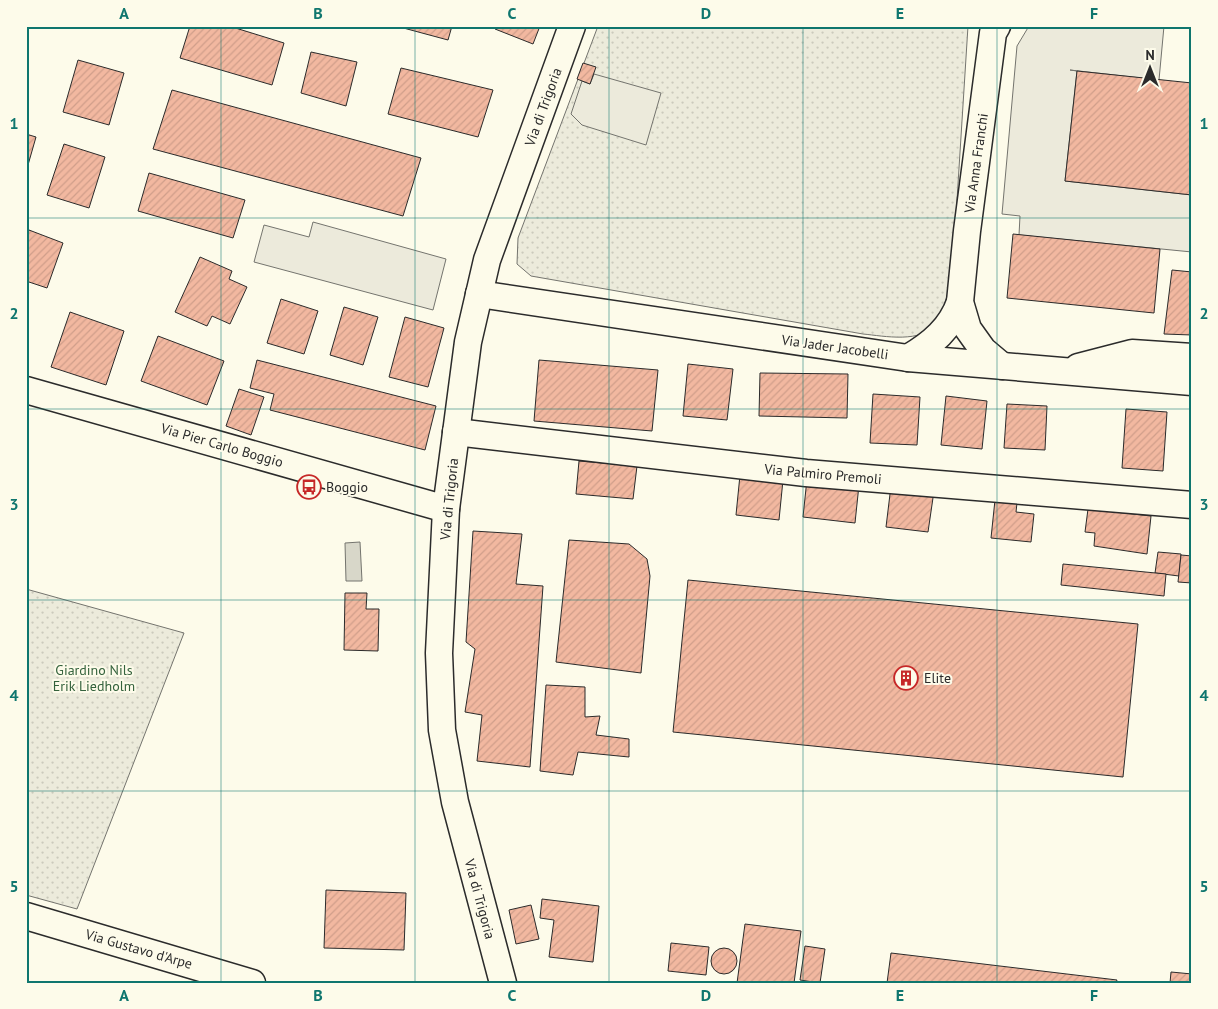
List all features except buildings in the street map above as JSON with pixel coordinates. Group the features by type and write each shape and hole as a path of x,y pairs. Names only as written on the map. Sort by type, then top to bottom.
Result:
{"street":[{"name":"Via di Trigoria","path":"502,982 455,802 442,730 439,643 446,509 468,342 479,294 492,246 572,26"},
{"name":"Via Anna Franchi","path":"908,358 928,346 947,327 960,302 967,231 994,28"},
{"name":"Via Jader Jacobelli","path":"479,294 908,358 1192,382"},
{"name":"Via Anna Franchi","path":"960,302 968,329 983,350 1002,366"},
{"path":"1063,371 1124,354 1152,353 1192,357"},
{"name":"Via Pier Carlo Boggio","path":"26,390 446,509"},
{"name":"Via Palmiro Premoli","path":"456,432 806,473 1192,505"},
{"name":"Via Gustavo d'Arpe","path":"26,916 252,983"}],"green space":[{"path":"598,26 968,26 951,295 937,323 930,330 913,336 892,337 863,334 531,276 517,264 518,238"},
{"name":"Giardino Nils Erik Liedholm","path":"26,589 184,633 77,909 26,895"}],"shaded area":[{"path":"1029,26 1164,26 1159,80 1070,70 1077,71 1065,181 1192,195 1192,252 1019,235 1020,216 1002,214 1017,46"},
{"path":"594,74 661,93 646,145 582,125 571,114 582,81 590,84"},
{"path":"313,222 446,259 433,310 254,262 264,225 309,237"},
{"path":"360,542 362,581 346,581 345,543"}],"place":[{"name":"Boggio","path":"309,487"},
{"name":"Elite","path":"906,678"}]}
